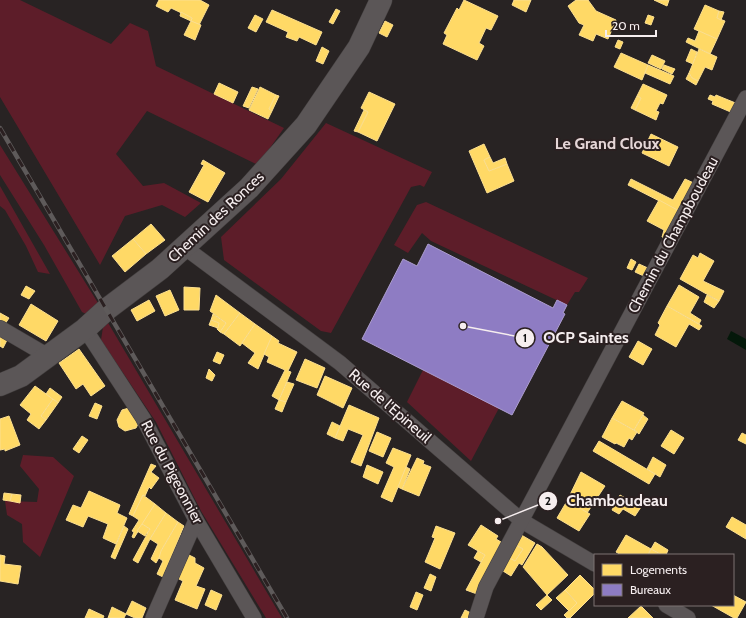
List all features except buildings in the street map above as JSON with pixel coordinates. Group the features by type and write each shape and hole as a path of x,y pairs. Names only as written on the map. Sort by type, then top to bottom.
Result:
{"street":[{"name":"Chemin des Ronces","path":"0,385 21,376 85,329 107,309 160,269 249,188 306,125 359,47 381,0"},
{"name":"Chemin du Champboudeau","path":"476,618 486,587 746,98"},
{"name":"Rue de l'Epineuil","path":"184,247 340,363 522,521 594,563"},
{"path":"0,328 48,356"},
{"name":"Rue du Pigeonnier","path":"85,329 143,418 196,520 254,618"},
{"path":"153,618 196,520"},
{"path":"668,606 688,618"}],"shaded area":[{"path":"0,0 20,0 111,44 130,23 148,31 156,66 284,128 258,165 147,111 116,154 143,186 164,183 201,203 185,217 162,205 125,216 100,265 0,97"},
{"path":"326,123 432,172 424,187 420,185 411,187 331,333 321,331 224,260 221,237 281,179"},
{"path":"0,145 98,303 86,314 82,312 44,245 0,175"},
{"path":"0,186 50,274 38,272 26,246 5,210 0,206"},
{"path":"426,202 588,278 579,292 575,292 567,305 431,241 422,233 408,253 394,245 417,205"},
{"path":"107,321 282,618 266,618 201,511 156,422 101,340 103,327"},
{"path":"731,331 746,339 746,350 727,339"},
{"path":"423,370 499,408 471,461 407,402"},
{"path":"23,455 53,457 74,476 40,557 23,542 22,524 7,515 5,501 37,502 39,489 20,466"}],"railway":[{"path":"0,128 287,618"}],"place":[{"name":"OCP Saintes","path":"463,326"},
{"name":"Chamboudeau","path":"498,521"}],"district":[{"name":"Le Grand Cloux","path":"607,143"}]}
